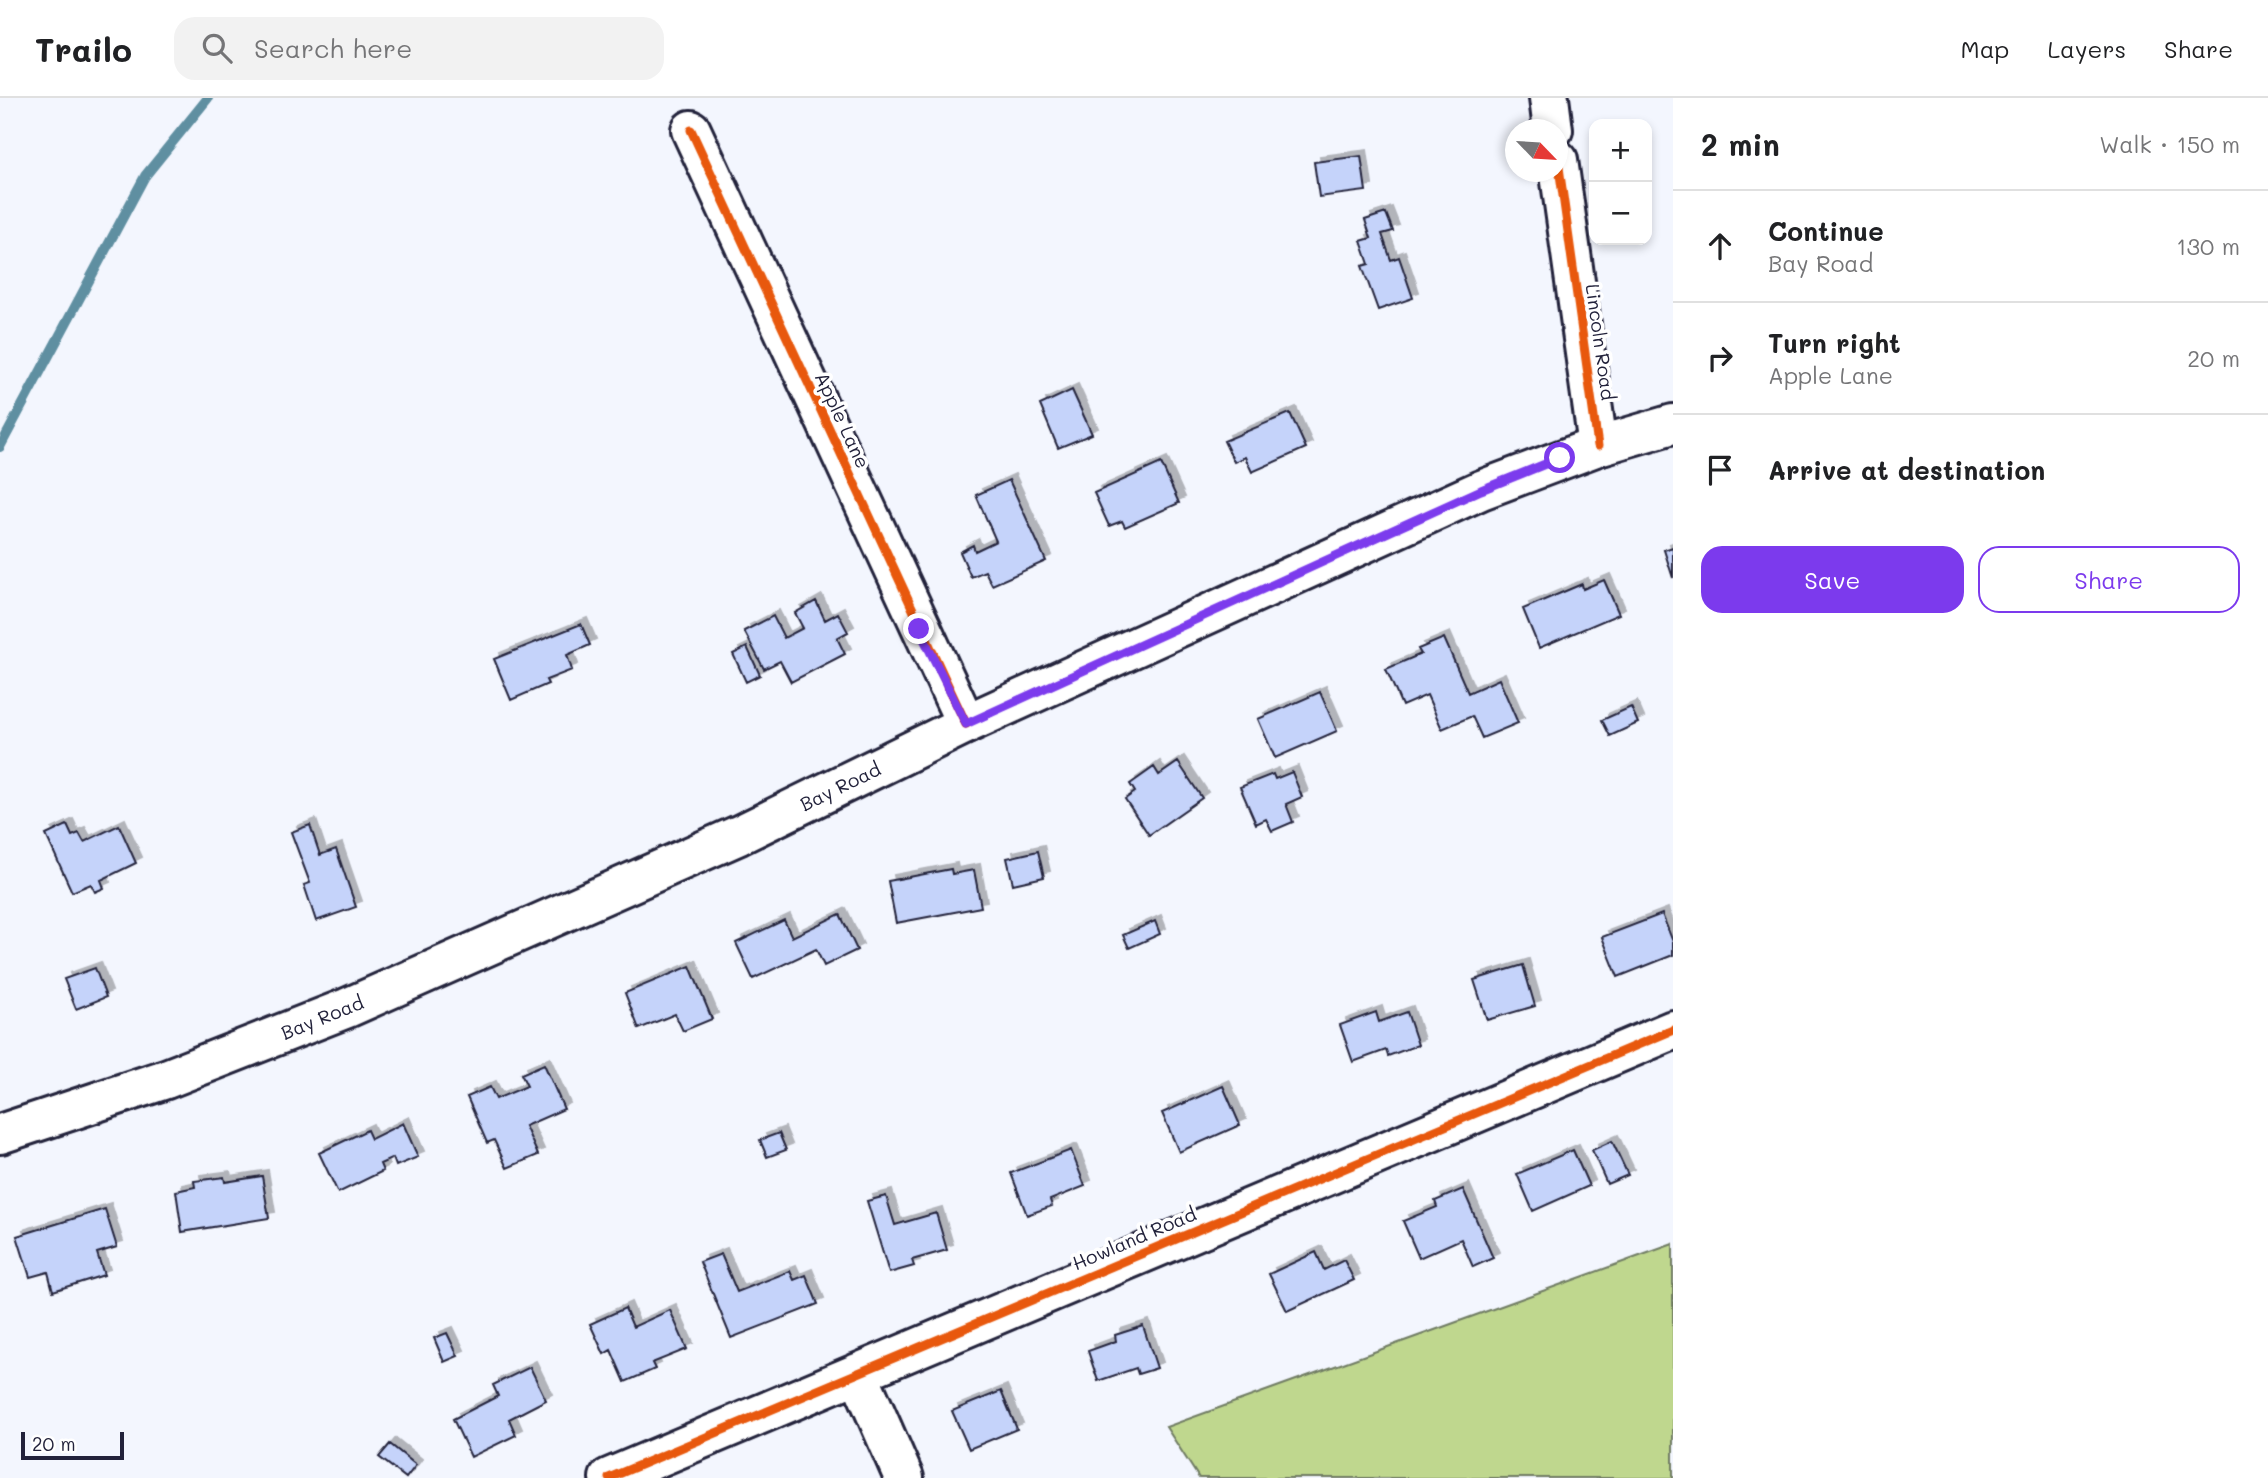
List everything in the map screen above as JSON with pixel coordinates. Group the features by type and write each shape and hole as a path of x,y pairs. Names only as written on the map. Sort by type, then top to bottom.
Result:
{"street":[{"path":"1549,98 1552,119"},
{"name":"Apple Lane","path":"691,130 966,724"},
{"name":"Lincoln Road","path":"1561,182 1598,446"},
{"name":"Bay Road","path":"0,1134 166,1079 431,972 738,835 966,724 1481,490 1598,446 1673,424"},
{"name":"Howland Road","path":"609,1478 1673,1030"},
{"path":"858,1373 904,1478"}],"green space":[{"path":"1673,1244 1673,1478 1199,1478 1166,1427"}],"building":[{"path":"1361,156 1366,191 1319,197 1314,162"},
{"path":"1386,213 1393,231 1382,234 1391,260 1399,257 1413,298 1378,310 1362,266 1369,264 1361,241 1371,238 1365,220"},
{"path":"1072,390 1092,434 1058,448 1040,405"},
{"path":"1290,413 1306,448 1252,472 1245,457 1234,462 1224,441"},
{"path":"1161,463 1179,503 1125,527 1122,521 1109,526 1094,493"},
{"path":"1009,480 1046,561 992,585 985,571 971,577 960,552 973,545 975,551 996,541 976,495"},
{"path":"1673,547 1673,578 1664,550"},
{"path":"1604,580 1619,614 1539,648 1523,609 1582,584 1583,589"},
{"path":"816,601 825,620 838,613 848,632 837,638 845,654 791,682 780,661 764,669 744,631 773,616 784,638 803,628 795,613"},
{"path":"581,624 590,645 567,655 572,670 546,680 548,684 511,700 494,659"},
{"path":"1444,638 1468,693 1499,679 1518,723 1482,738 1472,716 1442,729 1427,695 1402,706 1386,669 1421,654 1418,649"},
{"path":"747,647 760,675 746,682 733,654"},
{"path":"1320,692 1337,731 1275,758 1258,719"},
{"path":"1631,707 1638,723 1610,736 1602,720"},
{"path":"1178,762 1202,798 1149,835 1125,799 1135,792 1130,784 1154,767 1159,775"},
{"path":"1292,772 1302,797 1286,804 1293,822 1272,831 1266,819 1256,824 1240,787 1273,774 1275,779"},
{"path":"67,825 72,836 79,833 84,842 119,825 136,863 101,880 104,888 95,892 91,884 72,892 46,835"},
{"path":"310,825 320,855 336,849 356,907 316,921 304,885 310,883 291,832"},
{"path":"1038,851 1044,877 1013,884 1007,858"},
{"path":"951,869 952,874 974,870 981,907 896,923 888,881"},
{"path":"840,914 857,950 824,966 816,949 753,979 736,943 784,920 792,937"},
{"path":"1662,914 1673,942 1673,955 1618,977 1602,937"},
{"path":"1155,921 1160,934 1129,948 1123,935"},
{"path":"1523,965 1535,1006 1487,1020 1474,980"},
{"path":"690,966 712,1019 683,1031 675,1014 639,1029 625,993"},
{"path":"95,968 106,997 76,1009 64,979"},
{"path":"1376,1012 1379,1022 1407,1012 1418,1045 1388,1056 1386,1050 1353,1062 1340,1025"},
{"path":"544,1064 564,1109 525,1126 538,1155 507,1168 494,1140 487,1143 467,1097 490,1087 496,1099 527,1086 521,1074"},
{"path":"1223,1086 1240,1125 1179,1152 1162,1113"},
{"path":"403,1123 418,1157 396,1166 393,1158 380,1164 383,1171 338,1193 319,1153 367,1130 371,1139"},
{"path":"779,1133 786,1150 767,1157 760,1140"},
{"path":"1612,1141 1628,1175 1607,1184 1592,1150"},
{"path":"1071,1150 1085,1186 1050,1200 1052,1206 1027,1215 1011,1173"},
{"path":"1573,1150 1589,1186 1533,1211 1517,1174"},
{"path":"262,1176 269,1218 182,1232 176,1191 195,1187 194,1181 224,1177 225,1182"},
{"path":"1463,1189 1493,1258 1473,1267 1461,1239 1419,1258 1403,1221 1437,1207 1435,1201"},
{"path":"886,1196 895,1225 936,1213 947,1250 912,1260 914,1266 889,1273 867,1201"},
{"path":"105,1209 117,1247 97,1253 104,1275 53,1291 48,1272 30,1277 17,1236"},
{"path":"1316,1252 1324,1270 1344,1260 1354,1280 1287,1311 1269,1274"},
{"path":"721,1254 737,1292 790,1271 794,1280 806,1275 818,1304 731,1338 700,1262"},
{"path":"625,1308 633,1327 670,1310 687,1349 652,1363 655,1369 625,1382 611,1350 604,1354 590,1324"},
{"path":"1143,1326 1157,1368 1138,1374 1136,1368 1098,1381 1088,1351 1116,1341 1115,1335"},
{"path":"447,1333 458,1356 444,1362 434,1338"},
{"path":"530,1367 546,1400 509,1419 516,1435 471,1457 453,1419 498,1396 493,1385"},
{"path":"1001,1391 1017,1429 969,1449 952,1411"},
{"path":"390,1444 416,1465 406,1478 379,1457"}],"waterway":[{"path":"0,447 145,176 208,98"}],"cycle path":[{"path":"691,130 966,724"},
{"path":"1561,182 1598,446"},
{"path":"609,1478 1673,1030"}],"route":[{"path":"919,629 966,724 1481,490 1560,458"}]}
